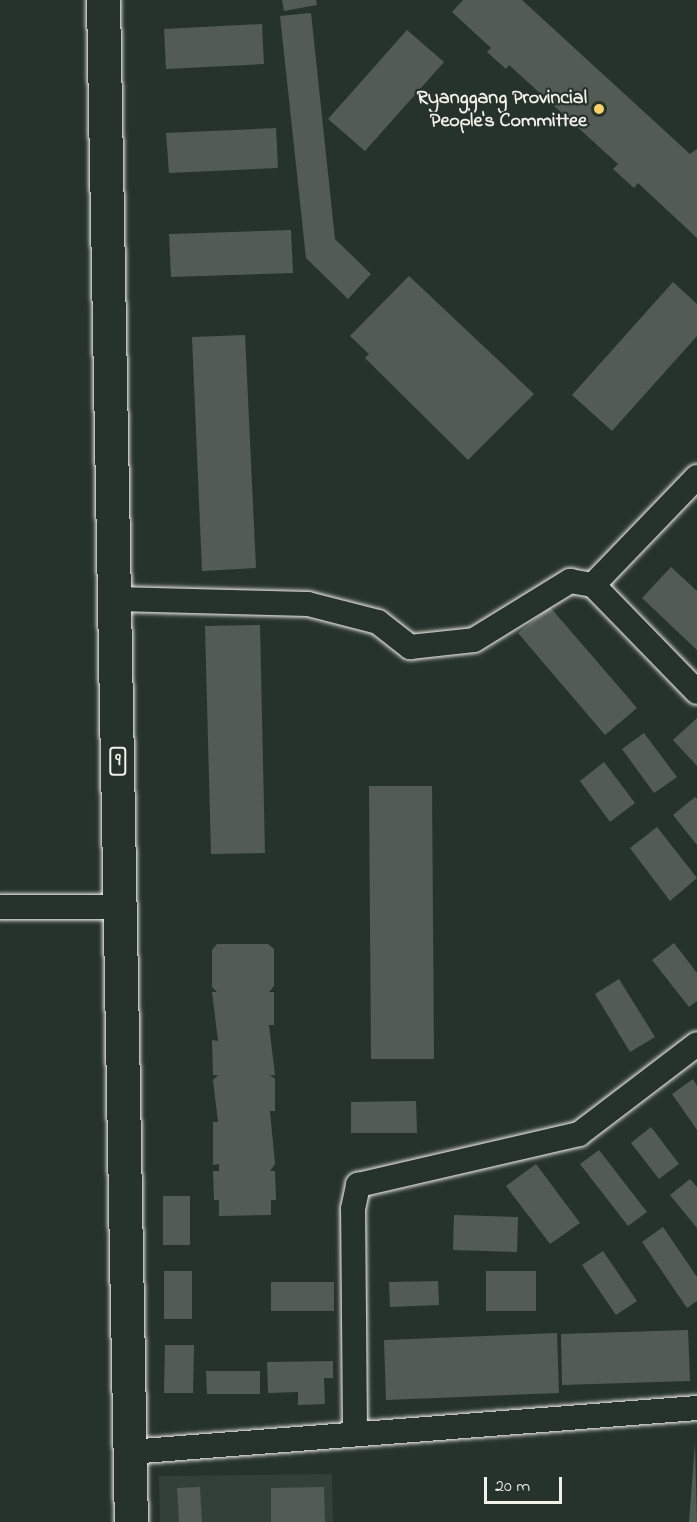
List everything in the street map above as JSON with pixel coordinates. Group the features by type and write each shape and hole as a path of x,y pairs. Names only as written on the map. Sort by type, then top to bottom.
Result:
{"main road":[{"name":"9","path":"103,0 116,599 130,1522"}],"street":[{"path":"593,585 697,477"},
{"path":"116,599 308,604 378,622 410,647 474,640 570,581 593,585 697,692"},
{"path":"0,907 119,907"},
{"path":"355,1431 353,1209 358,1185 579,1134 696,1046"},
{"path":"129,1452 355,1431 697,1408"}],"shaded area":[{"path":"332,1474 333,1522 160,1522 159,1476"}],"building":[{"path":"282,0 316,0 317,5 284,11"},
{"name":"Ryanggang Provincial People's Committee","path":"463,0 522,0 690,154 697,149 697,238 638,183 634,188 613,169 618,164 509,65 506,69 487,52 491,48 452,12"},
{"path":"311,13 335,239 371,274 348,299 306,258 280,16"},
{"path":"262,24 264,64 166,69 164,29"},
{"path":"407,30 444,62 365,151 328,119"},
{"path":"276,128 278,168 169,173 166,133"},
{"path":"291,230 293,273 171,277 169,234"},
{"path":"409,276 534,394 468,460 365,358 369,354 350,336"},
{"path":"673,282 697,304 697,336 612,431 572,395"},
{"path":"245,335 256,568 202,571 192,337"},
{"path":"671,567 697,591 697,650 642,598"},
{"path":"550,607 637,708 605,735 518,633"},
{"path":"260,625 265,853 211,854 205,626"},
{"path":"697,718 697,766 673,740"},
{"path":"644,733 677,777 654,793 622,749"},
{"path":"604,762 635,803 610,822 580,781"},
{"path":"369,786 432,786 434,1059 371,1059"},
{"path":"695,797 697,799 697,845 673,815"},
{"path":"657,827 697,878 670,901 630,848"},
{"path":"674,943 697,973 697,1001 689,1007 652,960"},
{"path":"217,944 268,944 274,949 274,986 269,992 274,992 274,1025 269,1025 275,1075 270,1075 275,1079 275,1111 270,1111 275,1164 270,1171 275,1171 276,1200 271,1200 271,1215 219,1216 219,1200 214,1200 213,1171 219,1171 219,1164 213,1165 213,1122 218,1122 213,1080 218,1075 213,1075 212,1040 218,1041 212,992 217,992 212,987 212,950"},
{"path":"619,979 655,1037 630,1052 595,994"},
{"path":"693,1079 697,1086 697,1130 672,1094"},
{"path":"416,1101 417,1133 351,1133 351,1102"},
{"path":"651,1127 679,1164 659,1179 631,1143"},
{"path":"599,1150 647,1212 628,1226 580,1164"},
{"path":"536,1164 580,1223 550,1244 506,1186"},
{"path":"690,1179 697,1187 697,1228 670,1195"},
{"path":"163,1196 190,1196 190,1245 163,1245"},
{"path":"454,1215 518,1217 517,1252 453,1250"},
{"path":"663,1227 697,1277 697,1301 687,1308 642,1242"},
{"path":"603,1251 637,1301 616,1315 582,1265"},
{"path":"164,1271 192,1271 192,1319 164,1319"},
{"path":"486,1271 536,1271 536,1311 486,1311"},
{"path":"438,1281 439,1305 390,1307 389,1282"},
{"path":"271,1282 334,1282 334,1311 271,1311"},
{"path":"688,1330 690,1381 562,1385 561,1334"},
{"path":"557,1333 559,1393 386,1400 384,1340"},
{"path":"165,1345 194,1345 193,1393 164,1393"},
{"path":"333,1361 333,1378 324,1378 325,1404 298,1405 298,1392 268,1393 267,1362"},
{"path":"206,1371 260,1371 260,1394 207,1394"},
{"path":"695,1443 697,1522 689,1522"},
{"path":"200,1487 202,1522 179,1522 177,1488"},
{"path":"324,1487 325,1522 271,1522 271,1488"}],"place":[{"name":"Ryanggang Provincial People's Committee","path":"599,109"}]}
